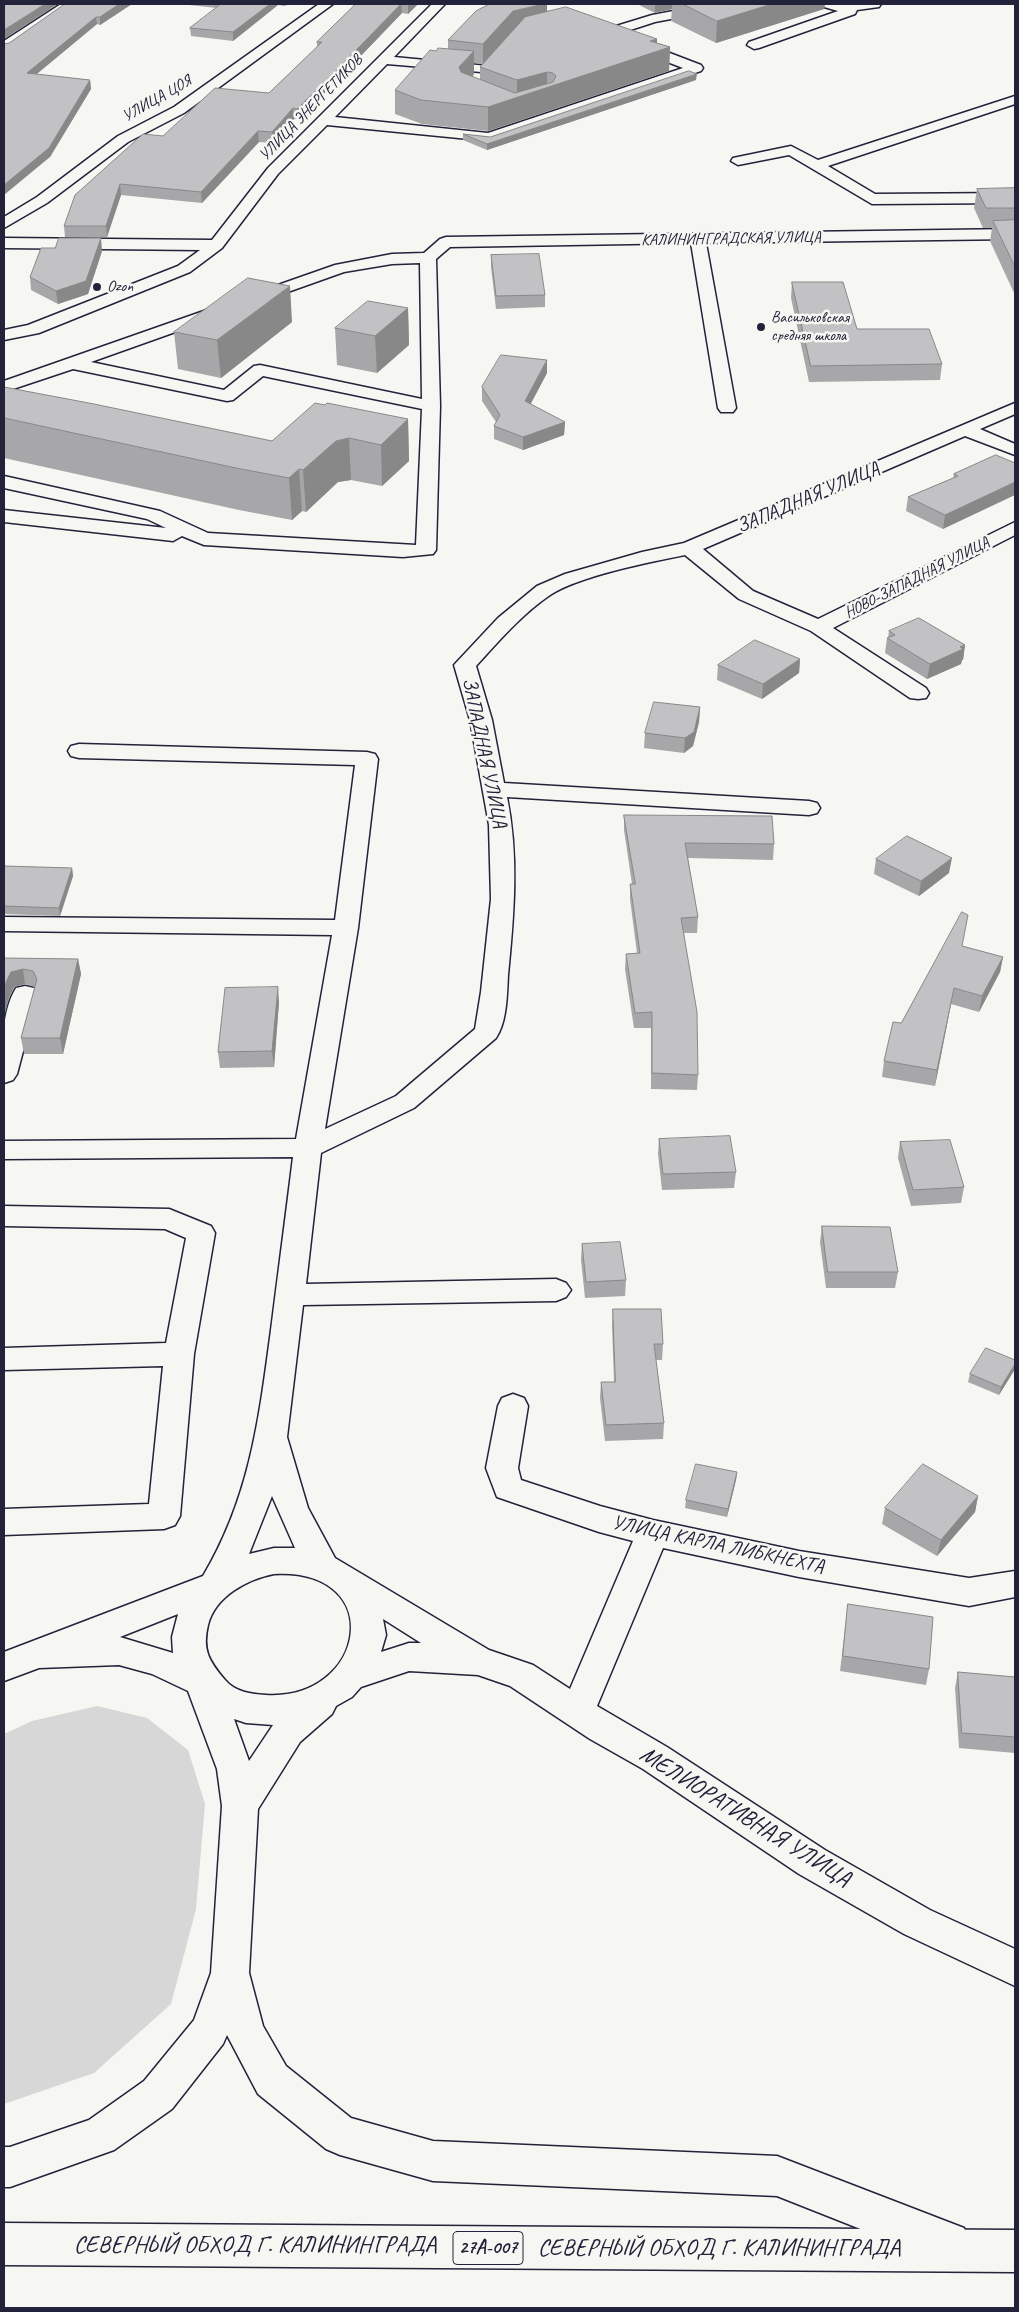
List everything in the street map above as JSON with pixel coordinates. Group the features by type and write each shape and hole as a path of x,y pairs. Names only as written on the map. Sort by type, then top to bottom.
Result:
{"main road":[{"path":"4,47 69,4"},
{"name":"УЛИЦА ЦОЯ","path":"4,223 42,200 123,139 180,110 327,4"},
{"name":"УЛИЦА ЭНЕРГЕТИКОВ","path":"4,336 33,329 184,269 216,245 273,171 439,4"},
{"path":"322,120 489,137 696,68 612,32 652,19 729,4"},
{"path":"830,4 847,8 875,4"},
{"path":"754,45 851,11 830,4"},
{"path":"383,60 491,66 478,81"},
{"path":"656,66 674,60"},
{"path":"818,165 1015,100"},
{"path":"466,134 509,117 516,111"},
{"path":"406,145 420,129"},
{"path":"738,162 791,150 872,199 1015,198"},
{"path":"872,199 882,235"},
{"name":"КАЛИНИНГРАДСКАЯ УЛИЦА","path":"428,258 446,242 698,240 882,235 1015,234"},
{"path":"698,240 727,408"},
{"path":"4,243 216,245"},
{"path":"4,387 341,268 392,259 428,258 431,406 426,550 403,551 204,539 37,518 4,516"},
{"path":"71,363 227,396 260,370 431,406"},
{"name":"ЗАПАДНАЯ УЛИЦА","path":"308,1148 406,1102 487,1032 494,992 503,899 501,825 481,720 466,665 505,622 544,590 572,578 649,556 689,548 1015,408"},
{"path":"966,430 1015,450"},
{"path":"4,482 153,515 204,539"},
{"name":"НОВО-ЗАПАДНАЯ УЛИЦА","path":"818,628 1015,528"},
{"path":"689,548 746,595 818,628 918,693"},
{"path":"4,2167 10,2167 100,2136 158,2095 209,2031 230,1973 240,1806 235,1769 202,1681 189,1654 189,1630 198,1606 215,1586 232,1559 264,1474 274,1430 308,1148 346,928 368,759 79,751"},
{"path":"494,789 809,808"},
{"path":"4,924 346,928"},
{"path":"4,1074 25,994"},
{"path":"4,1150 308,1148"},
{"path":"4,1216 169,1219 201,1233 179,1354 164,1516 4,1522"},
{"path":"289,1296 556,1290"},
{"path":"4,1359 179,1354"},
{"name":"УЛИЦА КАРЛА ЛИБКНЕХТА","path":"513,1406 502,1468 508,1488 599,1519 653,1533 799,1564 969,1592 1015,1584"},
{"path":"240,1806 288,1731 340,1686 367,1647 369,1622 361,1600 334,1574 307,1542 279,1472 274,1430"},
{"path":"578,1711 653,1533"},
{"path":"4,1667 215,1586 239,1570 266,1562 296,1561 334,1574 478,1661"},
{"path":"38,1654 118,1651 159,1662 202,1681 226,1701 258,1711 294,1709 340,1686 409,1657 478,1661"},
{"name":"МЕЛИОРАТИВНАЯ УЛИЦА","path":"478,1661 521,1675 602,1728 655,1758 812,1862 917,1922 1015,1968"},
{"path":"230,1973 245,2032 272,2080 340,2135 433,2162 777,2176 972,2251"},
{"name":"СЕВЕРНЫЙ ОБХОД Г. КАЛИНИНГРАДА","path":"4,2244 1015,2251"}],"shaded area":[{"path":"97,1706 147,1718 188,1750 205,1804 196,1909 171,2004 94,2073 4,2104 4,1734 32,1721"}],"building":[{"path":"4,4 45,4 4,30"},
{"path":"65,4 119,4 100,17 96,17 27,73 90,80 49,148 4,185 4,44 9,43"},
{"path":"221,4 270,4 233,32 190,28"},
{"path":"356,4 401,4 297,109 293,108 272,132 258,131 201,192 120,184 106,226 64,226 75,195 143,134 163,136 215,88 269,93 322,42 317,42"},
{"path":"490,4 544,4 513,11 483,44 448,40 476,11"},
{"path":"683,4 772,4 717,21"},
{"path":"566,7 657,39 650,41 670,47 488,107 421,100 395,90 430,50 436,51 438,48 474,51 459,67 461,72 515,93 553,82 556,76 553,73 547,72 517,80 480,67 525,17"},
{"path":"689,71 697,74 487,144 463,134 490,137"},
{"path":"1015,188 1015,208 986,208 977,189"},
{"path":"1015,220 1015,267 993,221"},
{"path":"59,238 101,238 86,281 56,291 30,277 41,248 55,248"},
{"path":"539,254 545,295 496,296 491,255"},
{"path":"248,278 290,286 217,340 174,332"},
{"path":"792,282 843,282 857,329 929,329 942,364 811,366"},
{"path":"368,301 408,308 375,336 335,328"},
{"path":"501,355 547,360 525,401 565,422 523,437 494,426 500,415 482,387"},
{"path":"4,387 272,441 315,403 325,405 327,403 408,419 381,445 349,438 336,441 303,470 299,469 289,478 4,418"},
{"path":"996,455 1015,463 1015,482 945,515 908,497 958,476 954,474"},
{"path":"919,618 965,645 960,647 963,649 930,664 887,638 895,635 889,631"},
{"path":"755,640 800,659 763,684 718,665"},
{"path":"654,702 700,707 694,732 685,738 645,733"},
{"path":"624,815 772,816 774,844 685,843 698,917 681,918 697,1012 698,1075 652,1073 652,1012 635,1013 626,954 640,953 630,884 635,884"},
{"path":"907,836 952,858 921,881 876,859"},
{"path":"4,866 72,868 59,908 4,906"},
{"path":"962,912 968,915 962,946 1003,957 982,996 954,988 937,1070 884,1061 893,1022 901,1023"},
{"path":"4,958 78,959 60,1038 21,1038 37,979 33,971 23,969 11,972 4,991"},
{"path":"278,987 272,1051 218,1052 225,988"},
{"path":"730,1136 736,1172 663,1174 659,1139"},
{"path":"950,1140 964,1187 913,1190 900,1142"},
{"path":"822,1226 890,1227 898,1272 828,1272"},
{"path":"620,1242 626,1280 586,1282 582,1244"},
{"path":"613,1309 661,1309 663,1344 654,1344 664,1423 606,1425 601,1382 615,1382"},
{"path":"986,1348 1015,1360 1015,1364 1001,1387 970,1374"},
{"path":"696,1464 737,1472 728,1509 686,1500"},
{"path":"923,1464 978,1496 941,1540 885,1508"},
{"path":"848,1604 933,1617 929,1669 843,1656"},
{"path":"958,1672 1015,1677 1015,1737 962,1733"}],"place":[{"name":"Ozon","path":"97,287"},
{"name":"Васильковская средняя школа","path":"761,327"}]}
